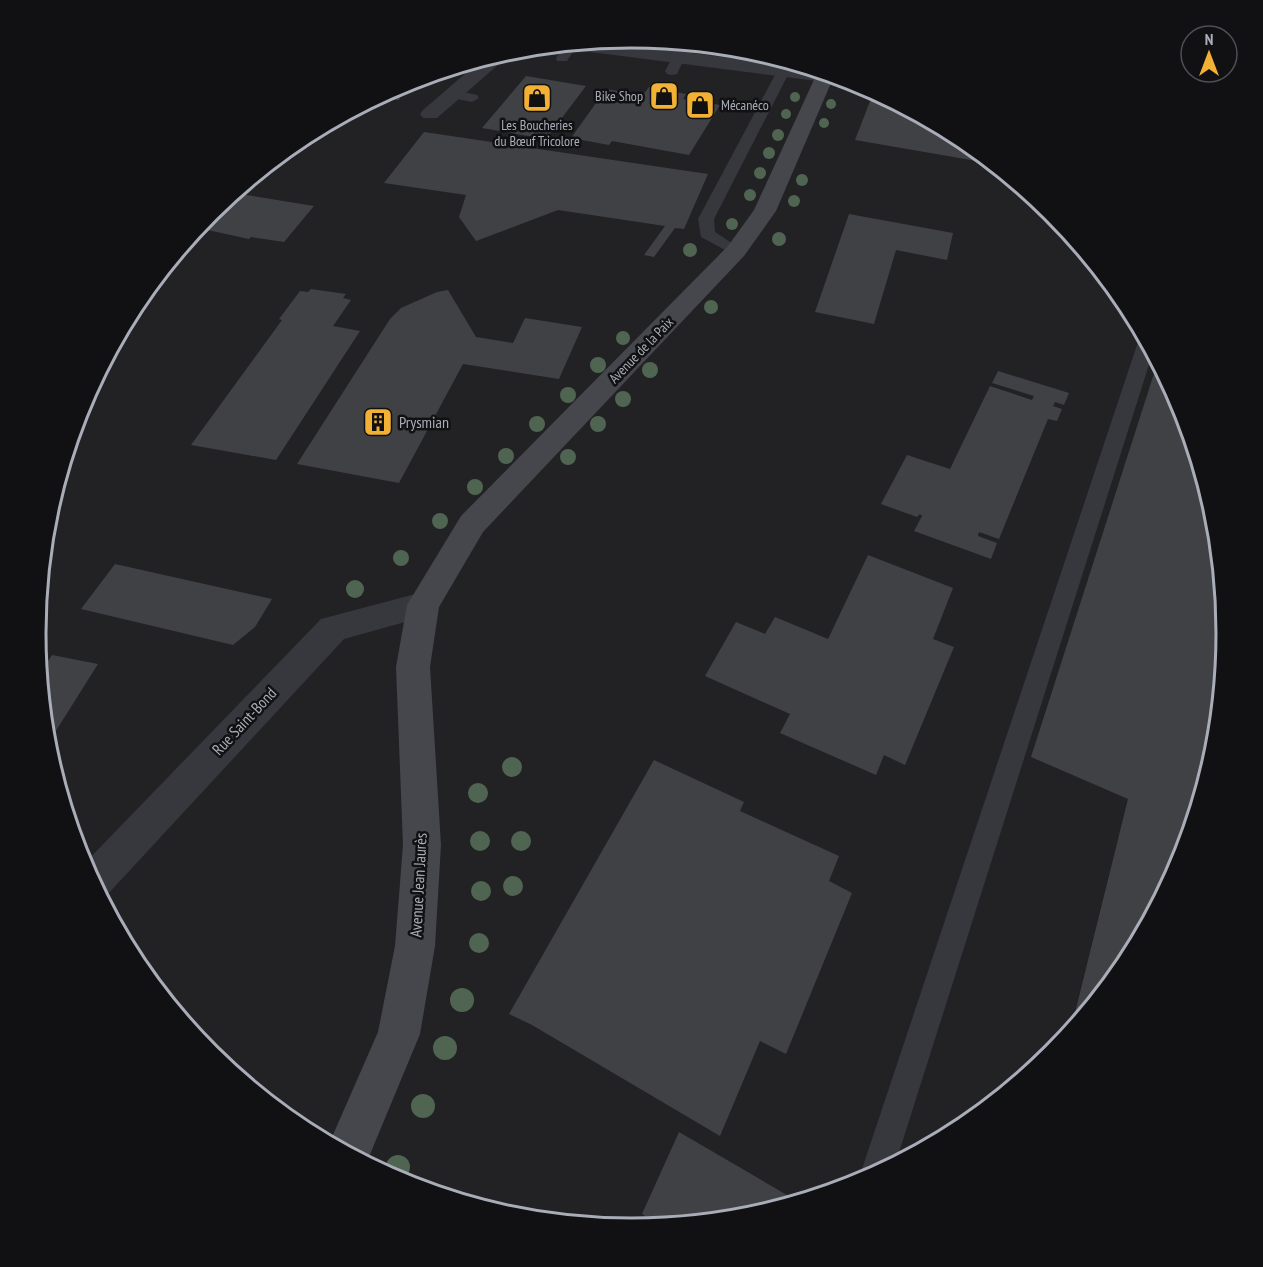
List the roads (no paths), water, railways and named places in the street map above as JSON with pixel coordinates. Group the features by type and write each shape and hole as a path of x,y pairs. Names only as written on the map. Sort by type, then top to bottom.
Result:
{"main road":[{"name":"Avenue de la Paix","path":"423,605 472,524 736,251 765,211 822,81"},
{"name":"Avenue Jean Jaurès","path":"350,1146 399,1034 415,946 422,845 413,667 423,605"}],"street":[{"path":"587,51 675,64 773,66"},
{"path":"430,114 484,67"},
{"name":"Rue Saint-Bond","path":"99,875 333,628 423,605"}],"lane":[{"path":"736,251 706,234 706,219 785,69"},
{"path":"452,94 472,98"},
{"path":"880,1163 1144,353"}],"place":[{"name":"Bike Shop","path":"664,96"},
{"name":"Les Boucheries du Bœuf Tricolore","path":"537,98"},
{"name":"Mécanéco","path":"700,105"},
{"name":"Prysmian","path":"378,422"}]}
